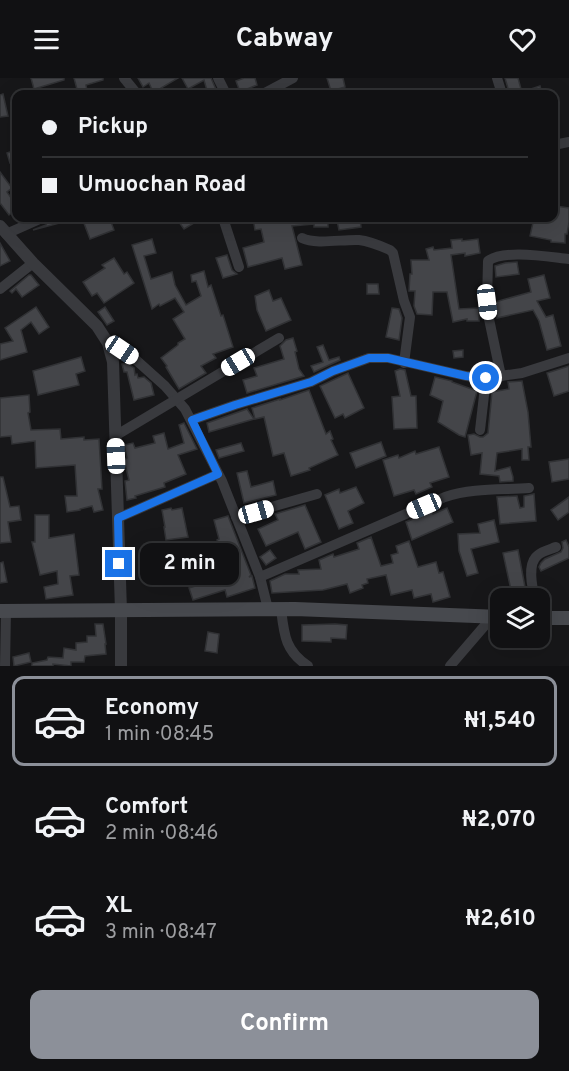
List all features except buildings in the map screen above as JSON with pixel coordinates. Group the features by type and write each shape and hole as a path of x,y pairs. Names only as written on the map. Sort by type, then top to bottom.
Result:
{"main road":[{"path":"3,611 274,609 490,616"},
{"path":"550,617 569,618"}],"street":[{"path":"124,78 134,90"},
{"path":"270,90 293,78"},
{"path":"29,222 3,230 97,326 108,343 113,362 121,666"},
{"path":"224,222 239,267"},
{"path":"302,238 306,240 361,240 393,253 410,317 404,363"},
{"path":"501,376 487,302 488,261 497,256 523,254 569,259"},
{"path":"0,289 33,263"},
{"path":"115,436 279,338"},
{"path":"108,343 135,359 177,399 192,420 218,474 284,637 297,658 308,666"},
{"path":"192,420 311,382 369,358 388,358 466,376 486,378 522,373 569,358"},
{"path":"480,430 486,378"},
{"path":"118,518 218,474"},
{"path":"260,577 457,493 529,488"},
{"path":"236,517 317,494"},
{"path":"532,588 534,559 538,554 556,546"},
{"path":"3,611 5,666"},
{"path":"450,666 490,623"}],"route":[{"path":"119,564 118,518 218,474 192,420 311,382 369,358 388,358 466,376 486,378"}]}
